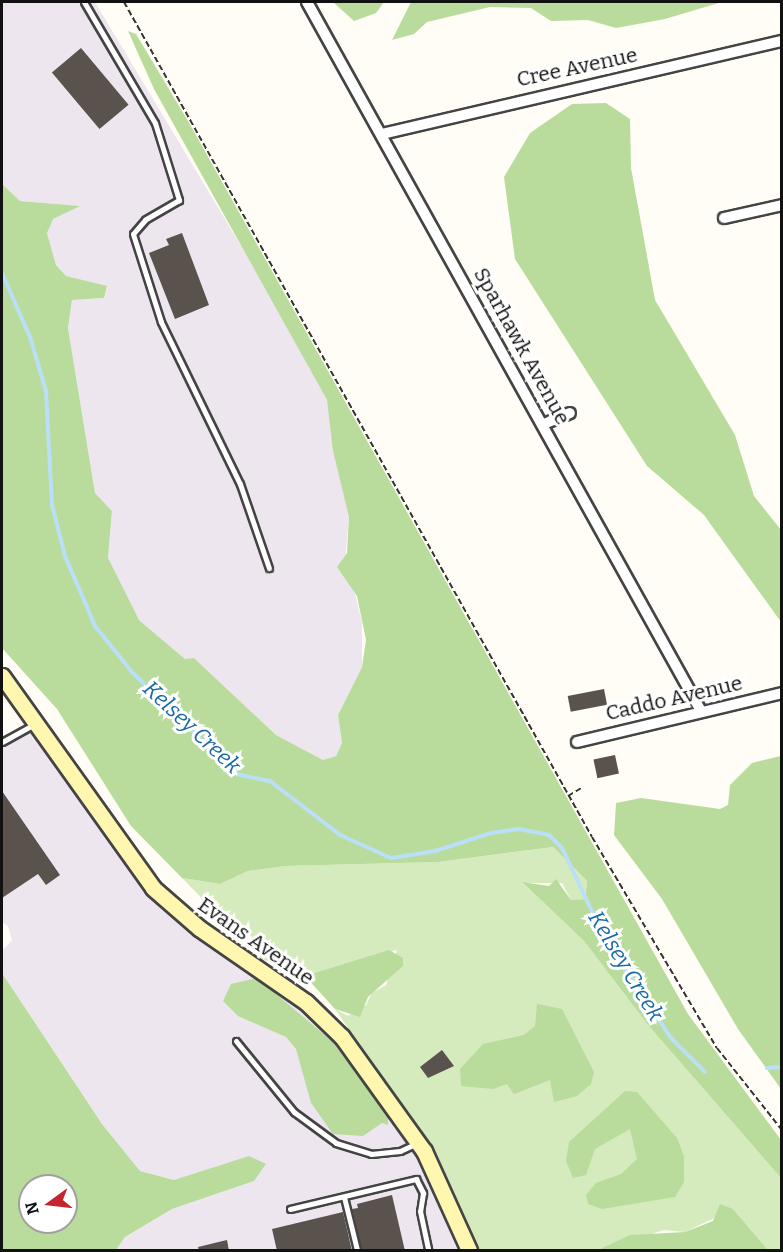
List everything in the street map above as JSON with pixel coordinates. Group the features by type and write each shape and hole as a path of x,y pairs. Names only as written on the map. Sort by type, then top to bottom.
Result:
{"street":[{"name":"Sparhawk Avenue","path":"307,2 544,424 701,711"},
{"name":"Cree Avenue","path":"382,134 782,41"},
{"path":"724,218 782,205"},
{"path":"544,424 570,413"},
{"name":"Evans Avenue","path":"2,676 38,722 153,888 199,928 326,1020 418,1142 444,1187 469,1251"},
{"name":"Caddo Avenue","path":"576,742 782,693"}],"lane":[{"path":"84,2 155,123 179,200 145,220 133,234 161,321 240,484 269,568"},
{"path":"2,742 16,738 38,722"},
{"path":"237,1041 294,1112 336,1143 371,1154 400,1151 418,1142"},
{"path":"290,1209 421,1181 424,1204 420,1211 428,1251"},
{"path":"344,1197 357,1251"}],"path":[{"path":"124,2 568,796 717,1048 782,1130"},
{"path":"568,796 583,787"}],"shaded area":[{"path":"2,2 95,2 259,276 327,400 349,517 344,575 352,582 362,622 362,667 338,715 342,743 336,756 323,760 276,735 194,658 185,659 139,620 122,594 108,558 112,511 95,493 68,328 72,300 104,298 107,287 66,276 56,265 47,233 52,219 78,206 20,201 2,184"},
{"path":"38,722 138,871 306,1002 394,1106 469,1250 116,1250 125,1237 172,1209 254,1181 200,1173 174,1180 140,1171 102,1124 2,973 2,951 12,940 8,926 2,922 2,742 16,738"}],"green space":[{"path":"333,2 384,2 376,13 354,21"},
{"path":"411,2 722,2 665,19 616,28 588,20 551,21 531,8 490,7 427,22 414,34 392,40"},
{"path":"128,31 136,34 188,121 688,1014 781,1140 781,1178 648,1025 584,941 522,882 549,886 556,879 571,900 585,899 587,881 553,847 438,862 286,866 248,871 220,884 182,878 131,826 57,709 2,648 2,184 20,201 80,206 53,219 47,233 56,265 66,276 107,286 104,298 72,300 68,328 95,493 112,511 108,558 139,620 185,659 194,658 276,735 323,760 336,756 342,743 338,715 362,667 366,640 357,596 337,567 347,553 349,517 333,451 327,400 154,89"},
{"path":"606,103 630,119 631,168 655,300 735,435 754,496 781,530 781,622 704,515 647,466 515,259 504,177 530,133 572,104"},
{"path":"782,756 781,1089 738,1029 662,899 614,835 616,803 641,798 720,809 728,805 730,785 752,763"},
{"path":"553,847 587,881 585,899 571,900 562,883 523,883 584,941 648,1025 781,1178 781,1250 768,1250 733,1209 685,1232 664,1230 598,1250 480,1250 411,1121 335,1009 348,1016 366,1005 372,993 386,985 397,950 305,976 262,959 182,878 220,884 248,871 286,866 438,862"},
{"path":"389,950 403,958 403,966 368,997 360,1017 335,1009 305,976"},
{"path":"2,973 102,1124 140,1171 174,1180 249,1156 266,1164 254,1181 172,1209 125,1237 116,1250 2,1250"},
{"path":"257,978 332,1041 388,1116 388,1125 382,1123 363,1136 333,1134 311,1103 296,1049 286,1037 238,1016 223,1001 231,984"},
{"path":"537,1004 562,1009 594,1072 591,1084 577,1096 554,1102 550,1080 514,1094 507,1084 493,1089 461,1086 460,1069 483,1044 524,1035 535,1026"},
{"path":"625,1091 637,1092 677,1138 684,1156 684,1182 675,1197 602,1209 588,1204 586,1195 596,1183 621,1174 637,1159 630,1129 595,1149 586,1175 573,1178 566,1161 569,1142"},
{"path":"720,1204 733,1209 768,1250 598,1250 630,1235 685,1232 713,1221"}],"building":[{"path":"81,48 129,105 99,129 52,72"},
{"path":"182,233 209,305 175,319 149,253 169,245 166,239"},
{"path":"604,689 607,705 571,712 568,696"},
{"path":"615,755 619,774 597,778 593,760"},
{"path":"2,791 60,875 46,885 38,874 2,898"},
{"path":"442,1050 454,1066 428,1078 420,1067"},
{"path":"392,1195 405,1251 362,1251 352,1209 358,1208 357,1204"},
{"path":"343,1212 352,1251 277,1251 272,1229"},
{"path":"227,1240 229,1251 199,1251 198,1247"}],"waterway":[{"name":"Kelsey Creek","path":"2,273 30,337 46,391 52,505 65,556 95,626 132,672 236,774 270,781 340,835 391,858 435,851 491,833 519,829 549,835 562,848 607,943 671,1038 705,1072"},
{"name":"Kelsey Creek","path":"767,1068 782,1067"}]}
